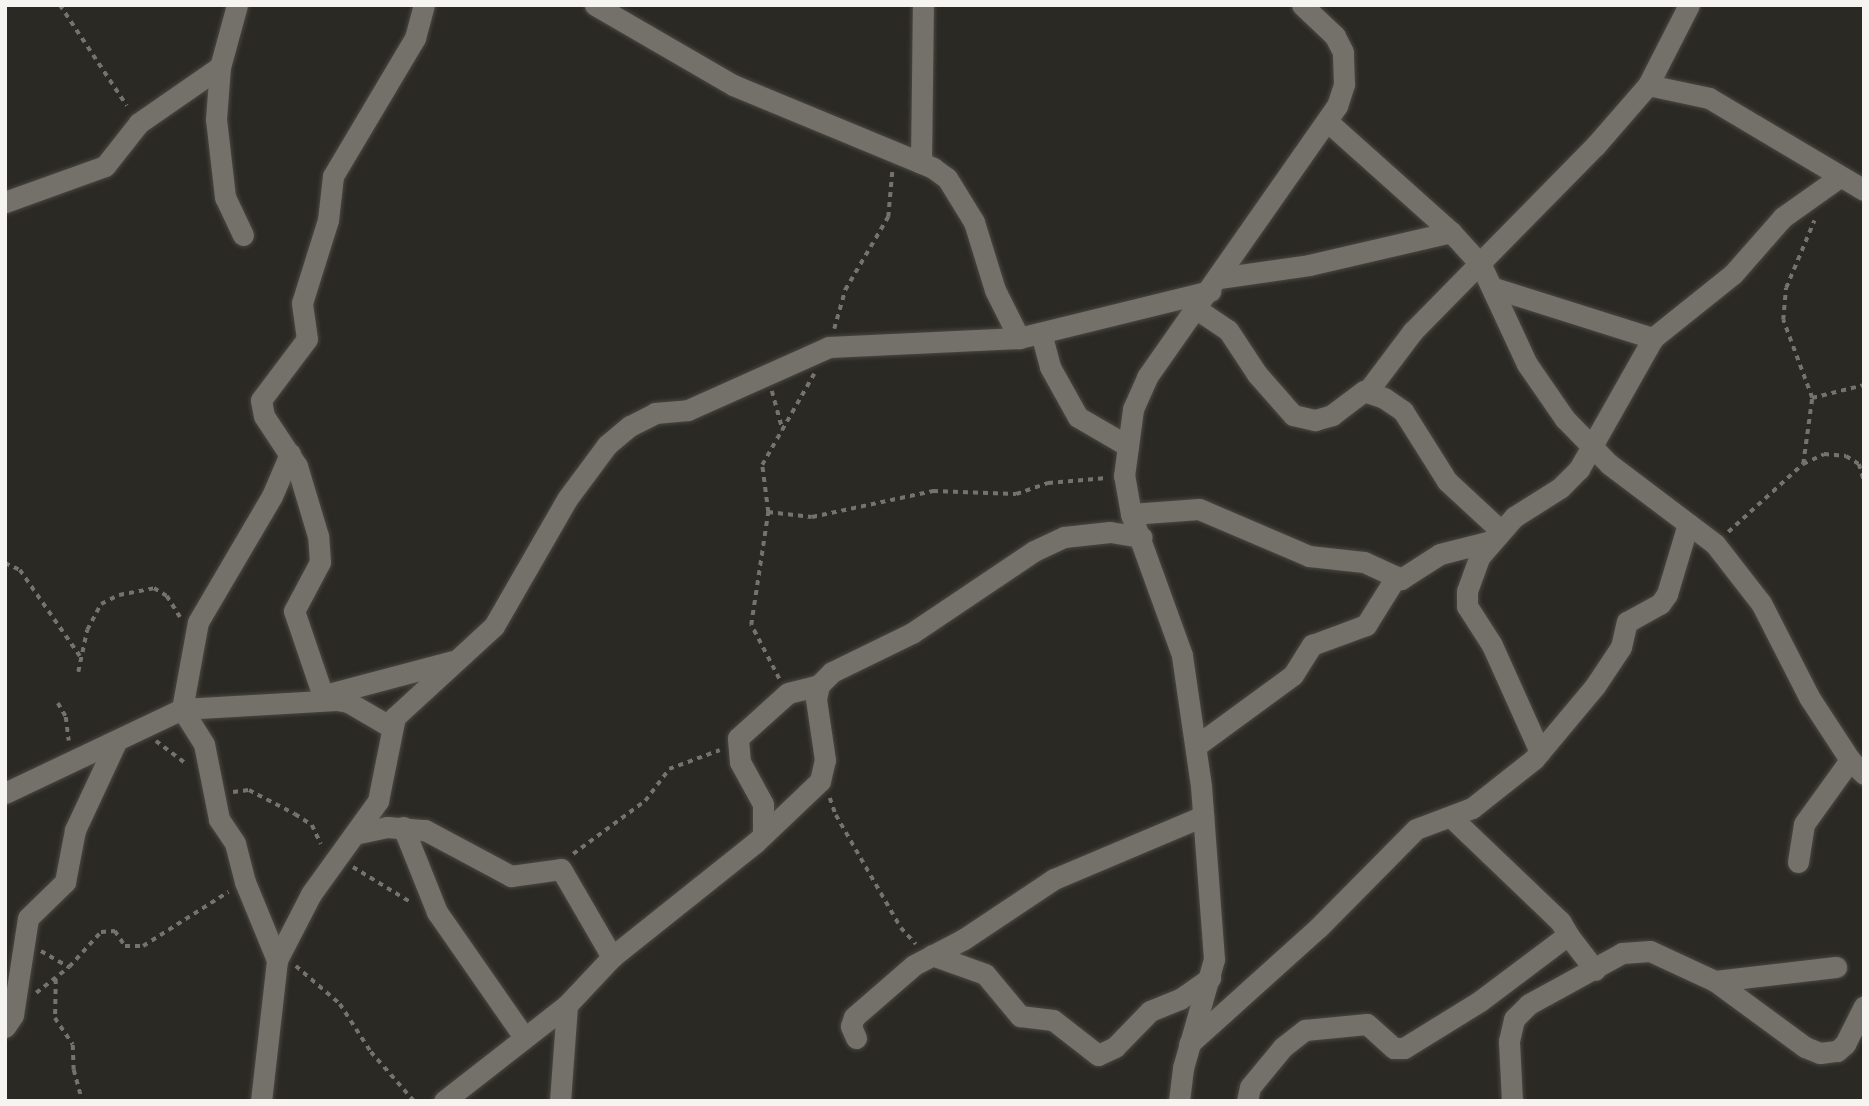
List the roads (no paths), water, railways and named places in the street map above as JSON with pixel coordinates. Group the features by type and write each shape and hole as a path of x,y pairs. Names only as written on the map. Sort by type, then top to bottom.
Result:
{"street":[{"path":"237,5 220,67 216,119 219,167 225,197 243,235"},
{"path":"321,697 294,611 321,557 305,488 290,454 264,416 261,400 307,339 302,303 328,219 338,162 415,38 424,5"},
{"path":"595,5 733,85 921,163 956,186 1019,338"},
{"path":"921,163 923,5"},
{"path":"1198,310 1228,330 1257,374 1293,415 1315,420 1332,415 1367,392 1413,331 1481,265 1648,85 1689,5"},
{"path":"1179,1101 1189,1044 1210,978 1213,936 1203,816 1196,746 1182,655 1142,537 1131,514 1124,476 1133,409 1147,377 1198,310 1328,121 1344,84 1343,52 1335,36 1303,6"},
{"path":"5,202 105,166 131,133 220,67"},
{"path":"1648,85 1709,97 1830,183 1864,190"},
{"path":"1328,121 1451,232 1481,265 1527,364 1565,419 1594,449 1715,544 1761,603 1809,696 1857,767 1804,824 1798,863"},
{"path":"1131,514 1199,509 1309,556 1364,562 1396,577 1410,576 1454,548 1495,535 1560,488 1594,449 1612,407 1653,338 1733,274 1783,217 1830,183"},
{"path":"261,1101 278,957 319,884 340,859 378,801 391,727 405,704 494,626 566,499 607,445 655,412 688,410 829,347 1019,338 1215,285 1451,232"},
{"path":"1494,288 1653,338"},
{"path":"1041,332 1051,367 1078,417 1128,446"},
{"path":"1367,392 1403,411 1447,481 1495,535"},
{"path":"278,957 245,882 235,843 219,819 204,744 182,709 190,645 198,622 272,496 290,454"},
{"path":"1189,1044 1318,928 1416,829 1472,808 1540,752 1605,671 1621,647 1627,622 1660,604 1667,594 1688,524"},
{"path":"763,835 763,804 740,762 738,738 788,693 819,685 832,672 944,614 1034,551 1064,537 1098,533 1142,537"},
{"path":"1495,535 1472,576 1467,606 1492,645 1540,752"},
{"path":"1196,746 1293,675 1312,645 1366,625 1396,577"},
{"path":"5,793 182,709 321,697 458,659"},
{"path":"444,1101 567,1005 612,957 763,835 824,776 816,699 819,685"},
{"path":"321,697 348,702 391,727"},
{"path":"9,1021 28,918 36,907 65,882 75,830 116,742"},
{"path":"856,1038 851,1026 854,1017 914,965 1054,879 1203,816"},
{"path":"1451,817 1560,921 1595,970"},
{"path":"359,832 403,827 444,837 511,876 561,869 612,957"},
{"path":"403,827 437,912 524,1037"},
{"path":"1247,1101 1250,1087 1283,1047 1305,1030 1367,1024 1394,1048 1404,1048 1480,1001 1569,936"},
{"path":"1512,1101 1509,1041 1514,1019 1529,1004 1622,953 1650,951 1716,981 1805,1047 1820,1053 1837,1051 1845,1044 1864,1006"},
{"path":"932,955 985,974 1020,1016 1053,1020 1098,1055 1115,1047 1142,1017 1210,978"},
{"path":"1716,981 1836,967"},
{"path":"560,1101 567,1005"}]}
